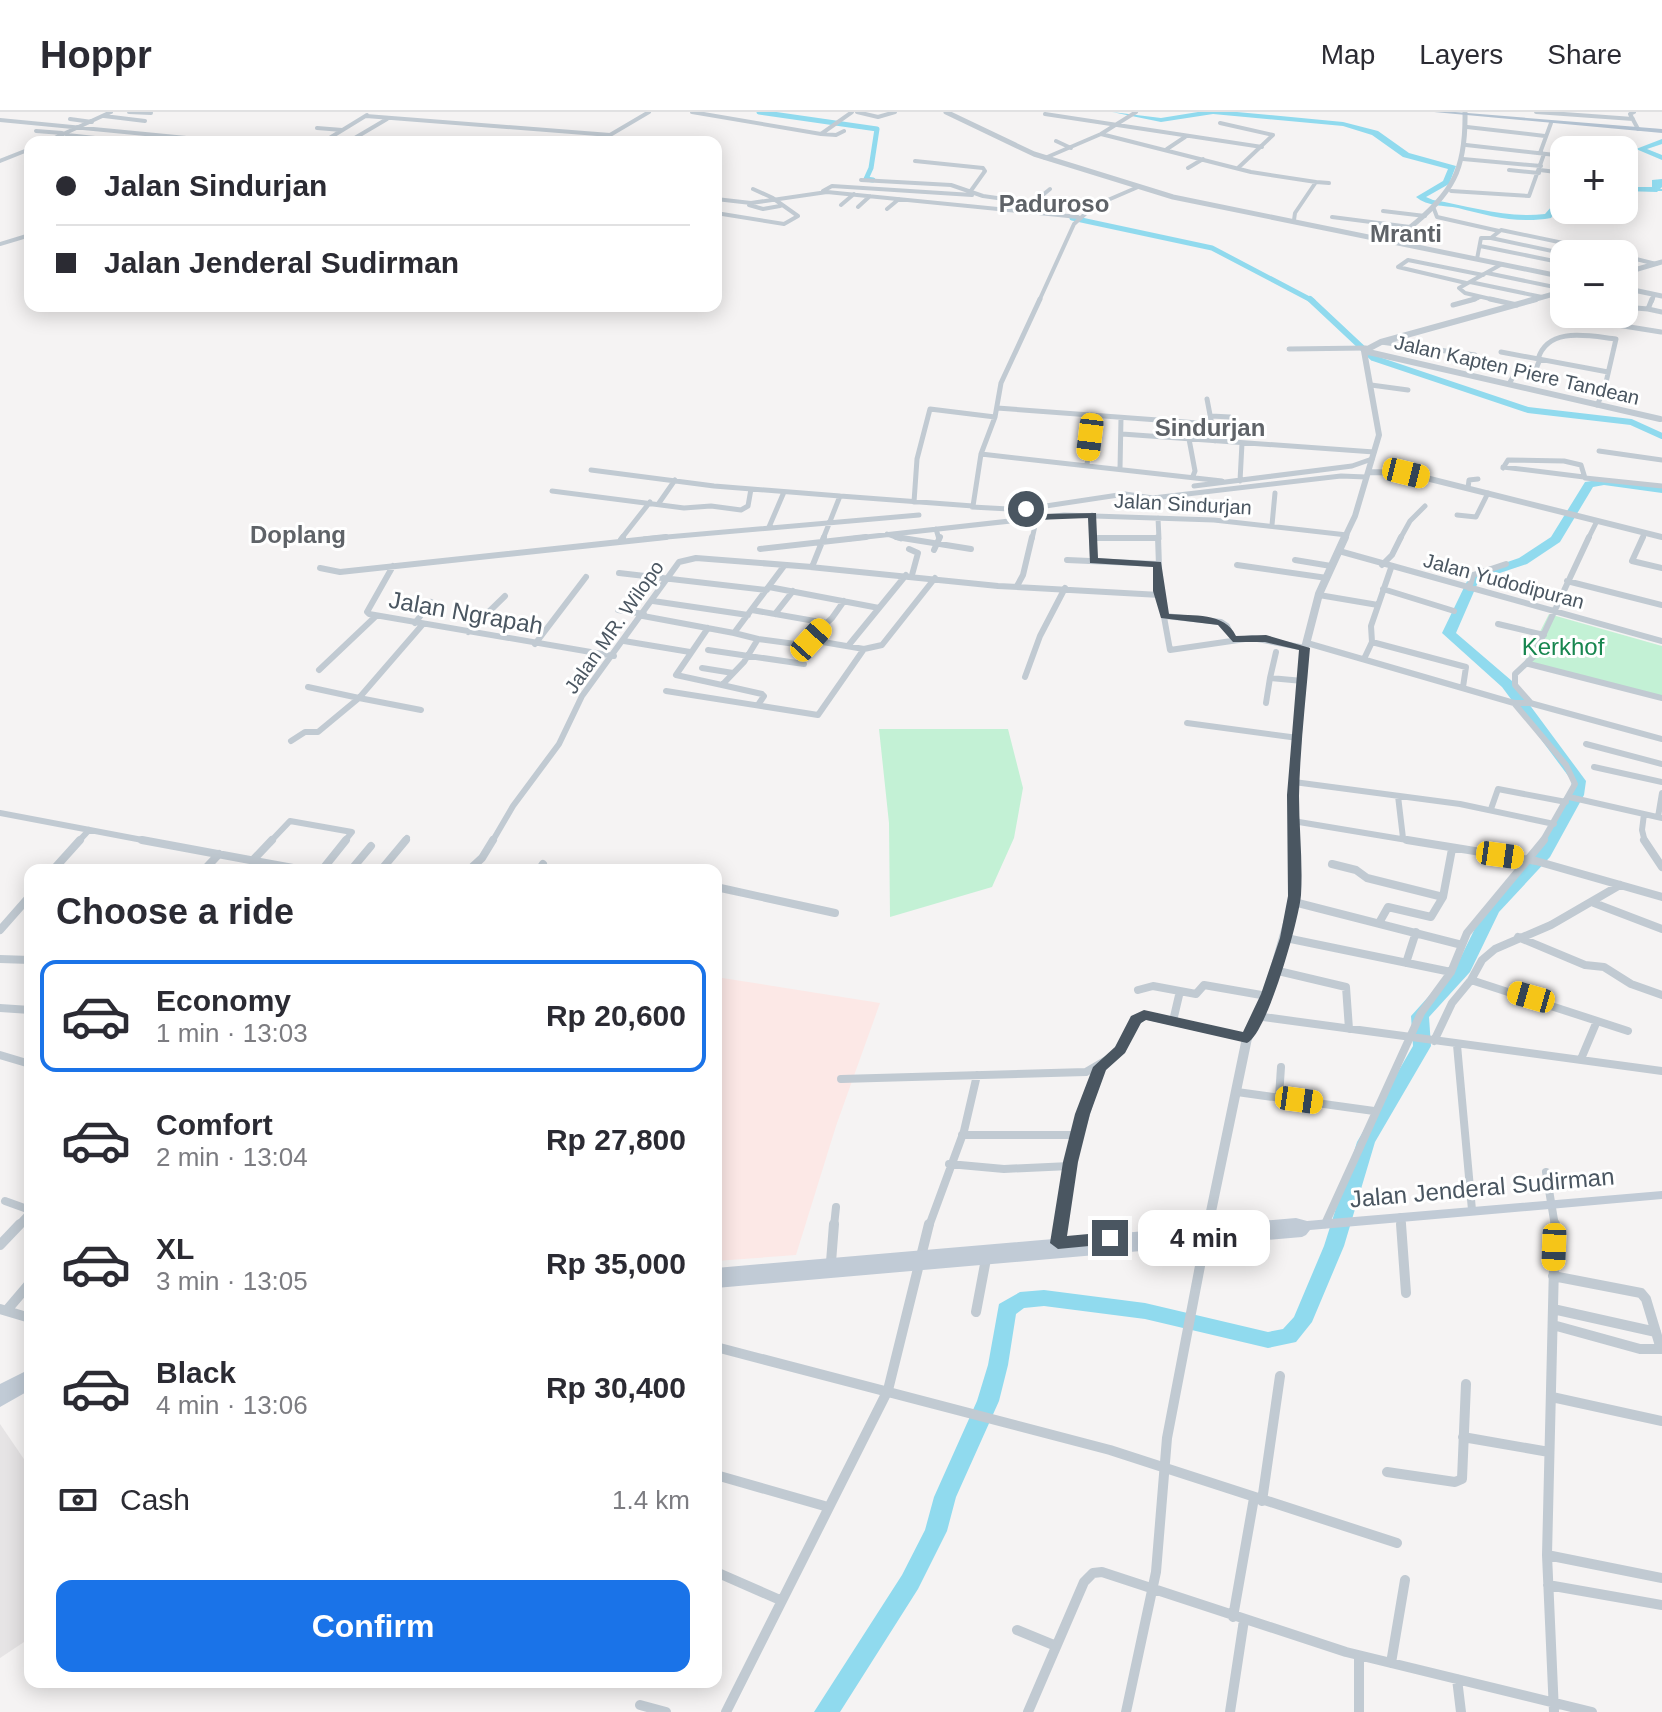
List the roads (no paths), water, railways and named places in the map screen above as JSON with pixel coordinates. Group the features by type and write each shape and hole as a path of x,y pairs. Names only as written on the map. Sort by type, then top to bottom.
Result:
{"main road":[{"path":"1437,112 1508,115 1551,123 1601,124 1662,131"},
{"name":"Jalan Jenderal Sudirman","path":"722,1273 775,1272 919,1260 1058,1243 1302,1232 1307,1226 1659,1195"},
{"name":"Jalan Jenderal Sudirman","path":"722,1282 831,1262 986,1259 1206,1235"},
{"path":"0,1391 24,1377"},
{"path":"0,1401 24,1387"}],"street":[{"path":"61,136 111,112"},
{"path":"129,112 151,113"},
{"path":"332,136 372,112"},
{"path":"366,116 610,135 649,112"},
{"path":"696,112 736,122 821,134 836,135 844,131"},
{"path":"821,134 854,112 878,117 895,112"},
{"path":"946,112 1045,158 1138,187 1206,205 1550,274"},
{"path":"1045,158 1101,134 1135,112"},
{"path":"1536,112 1633,119"},
{"path":"1634,112 1630,114 1638,129"},
{"path":"1332,217 1410,227 1436,208 1461,173 1466,145 1465,113"},
{"path":"1045,114 1173,130 1262,147"},
{"path":"104,116 145,121"},
{"path":"358,136 389,118"},
{"path":"70,119 93,122"},
{"path":"0,120 164,136"},
{"path":"490,126 500,122"},
{"path":"1235,128 1242,122"},
{"path":"1220,123 1273,135 1238,168"},
{"path":"1451,191 1526,197 1540,170 1545,136 1551,123"},
{"path":"1467,127 1545,136"},
{"path":"317,128 342,130"},
{"path":"36,131 80,136"},
{"path":"1101,134 1238,168 1329,183"},
{"path":"1167,149 1185,137"},
{"path":"1056,141 1071,148"},
{"path":"1513,150 1514,141"},
{"path":"1466,145 1550,154"},
{"path":"0,161 24,151"},
{"path":"1188,168 1203,159"},
{"path":"1463,159 1550,171"},
{"path":"915,161 983,168 989,165"},
{"path":"972,191 985,171 983,168"},
{"path":"1509,170 1540,170"},
{"path":"861,180 951,185 985,196"},
{"path":"1294,220 1295,213 1316,182"},
{"path":"823,192 826,187 834,186 985,196 1086,211"},
{"path":"972,507 981,454 995,417 1001,383 1078,218 1086,211 1138,187"},
{"path":"722,214 784,224 790,223 799,214 753,189"},
{"path":"1033,203 1050,189"},
{"path":"743,203 823,192 1078,218"},
{"path":"906,199 909,193"},
{"path":"841,205 854,194"},
{"path":"858,207 870,196"},
{"path":"980,207 985,196"},
{"path":"887,209 899,199"},
{"path":"722,200 760,209 780,206"},
{"path":"1436,208 1438,217 1550,240"},
{"path":"1383,211 1425,216"},
{"path":"1403,244 1409,237 1410,227"},
{"path":"1491,238 1499,231"},
{"path":"0,244 24,237"},
{"path":"1477,259 1481,238 1550,251"},
{"path":"1439,252 1443,243"},
{"path":"1480,246 1550,260"},
{"path":"1536,271 1550,252"},
{"path":"1638,259 1659,263"},
{"path":"1550,287 1408,260 1398,267 1550,297"},
{"path":"1638,269 1659,263"},
{"path":"1502,264 1459,287 1465,290 1463,292 1517,305"},
{"path":"1638,291 1662,296"},
{"path":"1289,349 1363,350 1381,342 1550,295"},
{"path":"1648,309 1654,295"},
{"path":"1453,305 1481,297"},
{"path":"1638,308 1662,312"},
{"path":"1627,328 1661,333 1658,341"},
{"path":"1509,384 1519,368 1536,369 1544,346 1564,336 1616,339 1604,391 1597,405"},
{"path":"1381,342 1475,355"},
{"path":"1126,1712 1144,1640 1156,1572 1164,1466 1206,1235 1247,1038 1267,996 1294,902 1294,782 1306,646 1319,595 1347,535 1379,435 1363,350"},
{"name":"Jalan Kapten Piere Tandean","path":"1363,350 1661,419"},
{"path":"1501,352 1608,372"},
{"path":"1400,389 1402,381"},
{"path":"1371,385 1408,390"},
{"path":"1207,399 1215,441"},
{"path":"997,408 1212,424"},
{"path":"914,502 917,459 930,409 995,417"},
{"path":"1211,416 1230,417"},
{"path":"1120,469 1121,418"},
{"path":"1122,434 1373,456"},
{"path":"1087,465 1090,437"},
{"path":"1189,439 1195,471 1193,476"},
{"path":"1240,481 1242,443"},
{"path":"1599,451 1662,460"},
{"path":"981,454 1222,481 1352,466 1373,456"},
{"path":"1584,477 1581,465 1564,461 1508,460 1503,467 1584,477 1607,479 1662,486"},
{"path":"1606,467 1607,479"},
{"path":"591,470 784,492 1026,509 1123,494 1153,498 1341,476 1406,473 1662,537"},
{"path":"1468,488 1469,480 1478,479"},
{"path":"659,503 675,480"},
{"path":"1194,486 1222,481"},
{"path":"552,491 741,510 748,506 751,489"},
{"path":"769,527 784,492"},
{"path":"1272,525 1275,493"},
{"path":"1457,515 1476,517 1488,493"},
{"path":"810,567 824,541 840,496"},
{"path":"620,541 650,502"},
{"path":"1382,565 1392,555 1410,521 1425,506"},
{"path":"1017,586 1023,575 1037,517 1026,509"},
{"path":"320,568 336,572 620,541 919,515"},
{"path":"1092,515 1093,561"},
{"name":"Jalan Sindurjan","path":"760,549 1037,517 1092,515 1272,525 1347,535"},
{"path":"1158,518 1160,595 1168,647 1172,651 1233,639 1266,638 1364,659 1662,739"},
{"path":"1328,1224 1374,1111 1412,1038 1421,1013 1451,972 1467,933 1533,860 1572,799 1575,784 1566,765 1521,703 1513,680 1515,674 1529,664 1597,521"},
{"path":"936,529 936,547"},
{"path":"1626,567 1645,533"},
{"path":"886,534 936,547 971,549"},
{"path":"1094,538 1157,538"},
{"path":"848,646 909,575 918,553 909,549"},
{"name":"Jalan Yudodipuran","path":"1339,551 1391,568 1662,641"},
{"name":"Jalan MR. Wilopo","path":"476,864 549,759 582,696 644,615 679,562 691,558 1160,595"},
{"path":"1067,560 1158,564"},
{"path":"1295,560 1331,566"},
{"path":"1632,561 1662,568"},
{"path":"1469,588 1473,575 1506,564"},
{"path":"1237,565 1327,578"},
{"name":"Jalan Ngrapah","path":"393,566 367,612 419,624 614,656"},
{"path":"734,633 784,566"},
{"path":"1364,659 1372,642 1371,626 1391,568"},
{"path":"619,573 793,591 879,608"},
{"path":"535,644 586,577"},
{"path":"811,640 864,649 882,645 935,578"},
{"path":"1567,581 1662,605"},
{"path":"1025,677 1040,636 1065,588"},
{"path":"1383,589 1454,611"},
{"path":"775,614 793,591"},
{"path":"1319,595 1378,605"},
{"path":"468,632 505,596"},
{"path":"653,601 775,614 826,623"},
{"path":"618,610 795,646 811,640 844,601"},
{"path":"291,741 305,732 318,732 359,698 419,624 431,602"},
{"path":"319,670 376,616"},
{"path":"1165,616 1221,622 1227,626 1233,639"},
{"path":"482,619 525,626"},
{"path":"1498,624 1544,635"},
{"path":"708,628 676,675 762,694 764,696 758,705"},
{"path":"722,685 758,639"},
{"path":"624,641 690,652"},
{"path":"1372,642 1466,667 1463,687"},
{"path":"666,691 818,715 864,649"},
{"path":"708,650 804,664"},
{"path":"1266,703 1276,652"},
{"path":"1529,664 1662,698"},
{"path":"702,668 733,673"},
{"path":"1270,678 1303,681"},
{"path":"308,687 421,710"},
{"path":"1187,723 1298,738"},
{"path":"1586,744 1662,764"},
{"path":"1594,767 1662,782"},
{"path":"1294,782 1491,809 1554,824"},
{"path":"1491,809 1498,789 1572,799 1660,817 1662,793"},
{"path":"1398,796 1403,838"},
{"path":"0,813 273,864"},
{"path":"1644,814 1640,830 1643,840 1662,867"},
{"path":"253,860 290,821 352,832 327,864"},
{"path":"1293,821 1533,860 1662,897"},
{"path":"58,864 89,830"},
{"path":"386,864 407,838"},
{"path":"356,864 371,846"},
{"path":"1379,923 1388,907 1431,917 1443,897 1452,849"},
{"path":"210,864 219,854"},
{"path":"1332,864 1356,870 1367,878 1443,897"},
{"path":"1430,1041 1482,960 1517,937 1551,925 1594,903 1620,885"},
{"path":"1653,894 1662,887"},
{"path":"722,888 835,913"},
{"path":"1294,902 1462,945"},
{"path":"0,930 24,903"},
{"path":"1594,903 1662,929"},
{"path":"1406,963 1416,932"},
{"path":"1517,937 1585,965 1594,964 1617,973 1626,982 1661,992"},
{"path":"1286,938 1451,972"},
{"path":"0,959 24,960"},
{"path":"1274,970 1346,987 1349,1029"},
{"path":"1471,980 1628,1031"},
{"path":"1138,990 1153,986 1196,994 1204,985 1267,996"},
{"path":"1173,1021 1180,991"},
{"path":"0,1008 24,1010"},
{"path":"841,1079 1086,1072 1100,1067 1120,1050 1138,1018 1144,1015 1247,1038"},
{"path":"1256,1016 1662,1071"},
{"path":"1581,1059 1597,1021"},
{"path":"1457,1045 1472,1210"},
{"path":"0,1055 24,1062"},
{"path":"1058,1243 1070,1166 1083,1114 1100,1067"},
{"path":"1279,1097 1281,1067"},
{"path":"726,1712 888,1390 919,1260 949,1164 962,1135 977,1075"},
{"path":"1237,1092 1374,1111"},
{"path":"962,1135 1079,1135"},
{"path":"949,1164 1004,1169 1070,1166"},
{"path":"1546,1172 1555,1218 1547,1555 1554,1708"},
{"path":"5,1201 24,1209"},
{"path":"831,1262 836,1207"},
{"path":"1401,1217 1406,1293"},
{"path":"0,1245 24,1218"},
{"path":"976,1312 986,1259"},
{"path":"1553,1276 1641,1293 1646,1299 1661,1349 1650,1351 1553,1325"},
{"path":"24,1289 4,1310 24,1316"},
{"path":"1553,1309 1656,1332"},
{"path":"722,1348 888,1390 1164,1466 1397,1543"},
{"path":"1230,1712 1238,1619 1280,1376"},
{"path":"1387,1472 1460,1481 1466,1384"},
{"path":"1552,1397 1662,1421"},
{"path":"1463,1437 1549,1452"},
{"path":"722,1479 828,1507"},
{"path":"1547,1555 1662,1578"},
{"path":"1028,1712 1088,1576 1093,1573 1112,1574 1238,1619 1359,1656 1457,1679 1554,1708 1592,1712"},
{"path":"722,1575 780,1600"},
{"path":"1391,1663 1405,1580"},
{"path":"1548,1585 1662,1605"},
{"path":"1017,1630 1056,1646"},
{"path":"1359,1656 1359,1712"},
{"path":"1457,1679 1461,1712"},
{"path":"640,1705 666,1712"}],"waterway":[{"path":"759,112 877,129 871,168 866,179 873,180"},
{"path":"1116,112 1161,120 1213,112 1343,124 1375,133 1406,155 1453,168 1446,182 1420,197 1430,202 1515,218 1550,213"},
{"path":"1662,141 1640,149 1662,158"},
{"path":"1638,189 1654,190 1658,187 1655,182 1662,181"},
{"path":"1654,190 1662,190"},
{"path":"1072,218 1212,248 1311,300"},
{"path":"1311,300 1373,358 1528,410 1631,422 1662,436"},
{"path":"826,1712 910,1582 936,1531 945,1497 988,1401 998,1365 1006,1310 1020,1300 1044,1298 1145,1311 1268,1340 1289,1336 1302,1322 1334,1246 1366,1142 1422,1046 1420,1016 1464,968 1492,910 1542,857 1577,795 1579,781 1507,684 1449,633 1474,578 1523,561 1556,539 1589,484 1604,482 1662,490"}],"district":[{"name":"Paduroso","path":"1054,204"},
{"name":"Mranti","path":"1406,234"},
{"name":"Sindurjan","path":"1210,428"},
{"name":"Doplang","path":"298,535"}],"park label":[{"name":"Kerkhof","path":"1563,647"}]}
